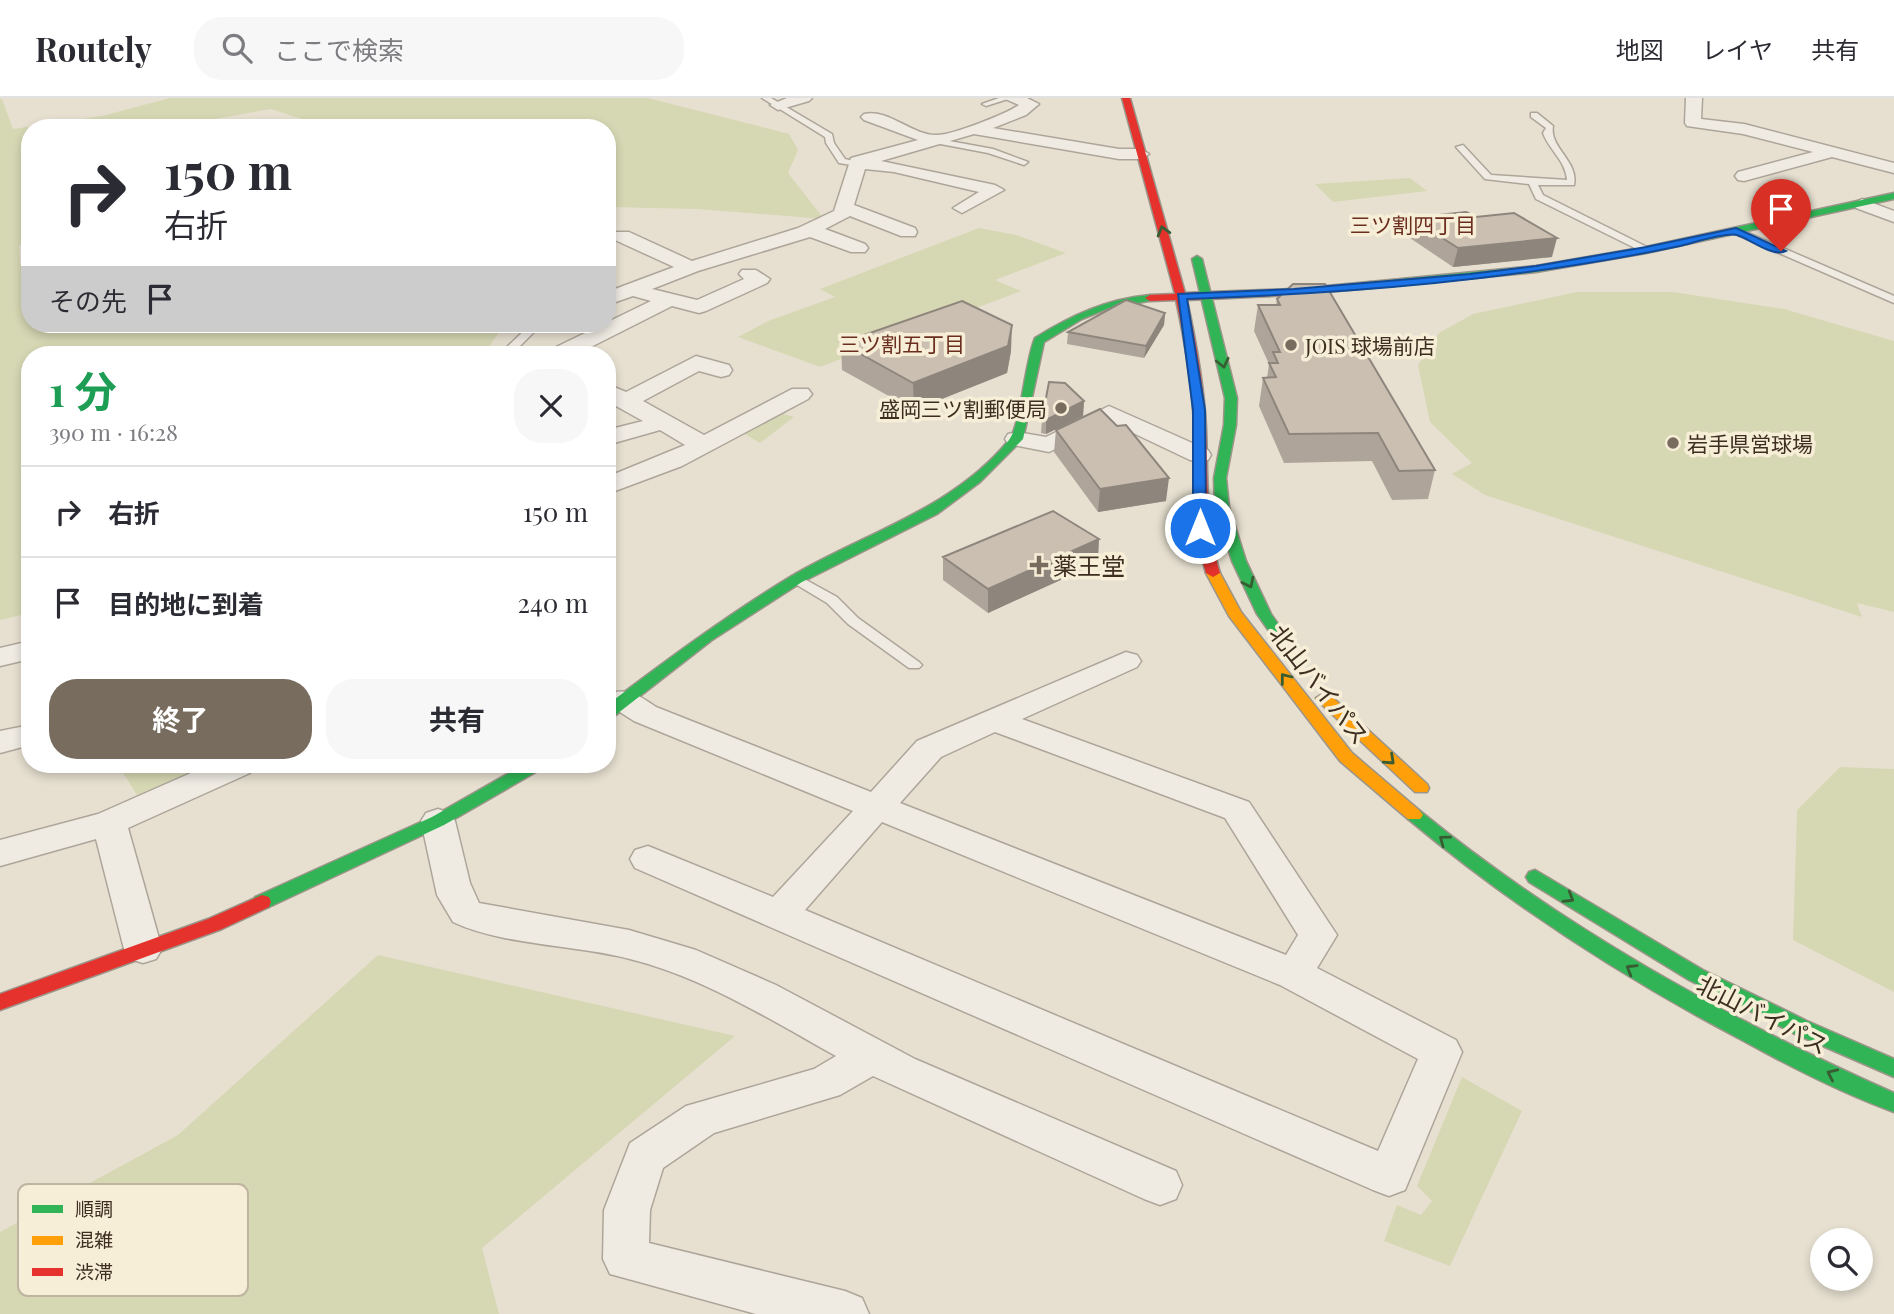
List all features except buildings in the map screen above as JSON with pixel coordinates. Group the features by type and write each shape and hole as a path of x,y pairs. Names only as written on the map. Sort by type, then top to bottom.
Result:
{"main road":[{"name":"北山バイパス","path":"1126,98 1182,297 1199,410 1200,528 1212,571 1234,613 1346,757 1438,836 1571,932 1652,981 1764,1042 1894,1103"},
{"path":"616,705 707,636 797,579 932,511 976,479 1017,439 1039,340 1082,313 1131,299 1294,292 1536,269 1646,250 1894,196"},
{"name":"北山バイパス","path":"1192,242 1231,398 1230,425 1220,478 1222,507 1239,561 1264,614 1288,647"},
{"name":"北山バイパス","path":"1312,680 1327,702 1432,797"},
{"path":"0,1002 215,924 438,821 521,773"},
{"name":"北山バイパス","path":"1519,864 1541,881 1696,975 1800,1027 1894,1068"}],"street":[{"path":"772,101 804,98"},
{"path":"857,163 973,129 1019,113 1031,104 1009,98"},
{"path":"1694,98 1693,123 1744,129 1894,168"},
{"path":"869,117 933,140"},
{"path":"973,129 1119,154 1141,154"},
{"path":"1744,176 1833,152"},
{"path":"616,296 691,267 808,230 842,214 846,208 857,163"},
{"path":"857,163 894,167 995,190 962,208"},
{"path":"1862,204 1894,217"},
{"path":"846,208 908,232"},
{"path":"808,230 858,248"},
{"path":"622,236 691,267"},
{"path":"634,290 699,307 760,279 749,274"},
{"path":"616,326 671,299"},
{"path":"576,346 602,333"},
{"path":"617,396 696,363 721,370"},
{"path":"616,483 673,461 800,394"},
{"path":"617,396 704,444"},
{"path":"1017,439 1049,445 1109,413 1199,455"},
{"path":"616,435 664,422"},
{"path":"0,657 21,652"},
{"path":"779,915 929,749 1126,661"},
{"path":"616,706 645,715 1294,974 1442,1052 1389,1176 648,859"},
{"path":"993,720 1237,810 1318,935 1294,974"},
{"path":"0,742 21,737"},
{"path":"0,853 109,823 220,773"},
{"path":"438,821 446,843 456,900 466,913 485,919 629,944 682,960 774,1002 900,1071 1160,1185"},
{"path":"109,823 142,949"},
{"path":"845,1314 626,1259 627,1210 645,1156 672,1136 701,1119 825,1083 872,1055"}],"lane":[{"path":"986,104 1009,98"},
{"path":"772,101 830,136 830,143 842,160 857,163"},
{"path":"1460,147 1488,177 1571,183 1573,175 1549,139 1550,128 1534,115"},
{"path":"933,140 990,151 1024,162"},
{"path":"1532,182 1539,197 1646,250"},
{"path":"1736,231 1894,300"},
{"path":"514,346 528,333"},
{"path":"797,579 832,600 853,621 914,665"}],"green space":[{"path":"170,98 648,98 789,134 798,150 788,173 824,219 697,209 616,207 616,119 302,119 271,109 214,119 81,119"},
{"path":"0,99 13,129 21,128 21,333 499,333 489,346 21,346 21,615 0,620"},
{"path":"1410,178 1427,191 1333,202 1315,184"},
{"path":"979,228 1016,235 1066,253 995,280 1021,291 820,367 738,337 768,321 835,297 820,289"},
{"name":"岩手県営球場","path":"1577,292 1673,292 1784,309 1894,341 1894,612 1857,603 1862,617 1485,495 1452,474 1472,463 1430,422 1418,365 1439,333 1473,314"},
{"path":"780,413 794,417 760,443 743,433"},
{"path":"1840,767 1894,769 1894,992 1793,940 1797,810"},
{"path":"123,773 189,773 137,795"},
{"path":"378,955 735,1036 482,1248 499,1314 0,1314 0,1232 18,1222 18,1296 248,1296 248,1184 88,1184 178,1135"},
{"path":"1462,1077 1522,1111 1450,1266 1384,1241 1397,1205 1421,1215 1432,1201 1417,1186"}],"traffic: fast":[{"path":"1370,285 1536,269 1646,250 1894,196"},
{"path":"1197,259 1231,398 1230,425 1220,478 1222,507 1239,561 1264,614 1281,638"},
{"path":"616,706 707,637 797,579 932,511 976,479 1017,439 1039,340 1105,306 1150,298"},
{"path":"262,902 438,821 521,773"},
{"path":"1414,815 1538,910 1626,966 1763,1042 1894,1103"},
{"path":"1535,877 1696,975 1800,1027 1894,1068"}],"traffic: slow":[{"path":"1213,573 1234,613 1346,757 1414,815"},
{"path":"1324,698 1421,788"}],"traffic: jam":[{"path":"1126,98 1170,252 1188,330 1199,409 1203,532 1213,573"},
{"path":"1150,298 1294,292 1370,285"},
{"path":"0,1002 215,924 262,902"}],"place":[{"name":"JOIS 球場前店","path":"1291,345"},
{"name":"盛岡三ツ割郵便局","path":"1061,408"},
{"name":"岩手県営球場","path":"1673,443"},
{"name":"薬王堂","path":"1039,565"}],"district":[{"name":"三ツ割四丁目","path":"1413,224"},
{"name":"三ツ割五丁目","path":"902,343"}],"route":[{"path":"1200,528 1199,410 1182,297 1294,292 1470,277 1536,269 1646,250 1736,231 1781,251"}]}
